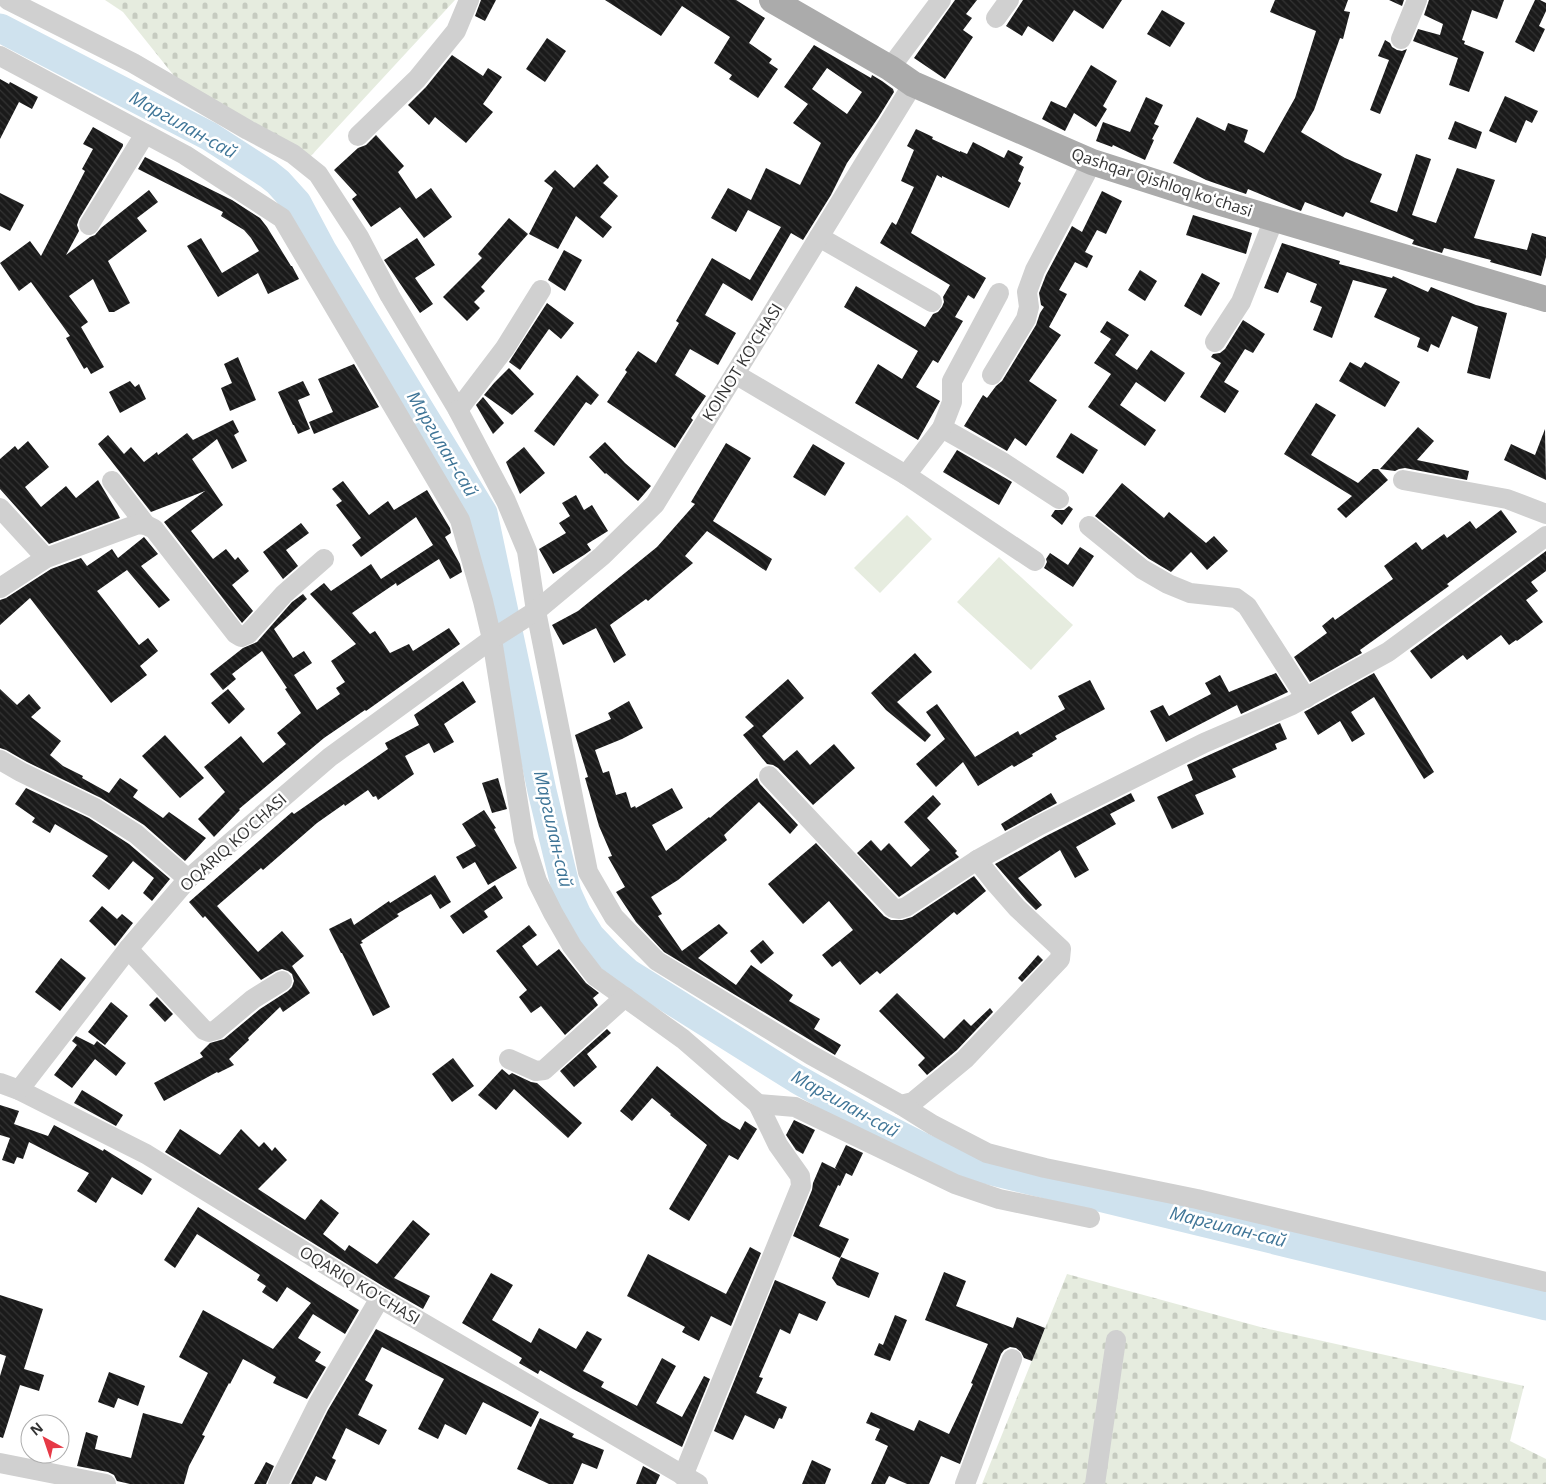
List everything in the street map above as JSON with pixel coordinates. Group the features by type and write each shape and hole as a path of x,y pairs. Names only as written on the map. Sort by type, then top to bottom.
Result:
{"main road":[{"name":"Qashqar Qishloq koʻchasi","path":"772,0 890,68 912,84 1092,162 1274,219 1546,299"}],"street":[{"path":"8,0 133,63 293,154 318,174 359,237 390,296 458,410 506,500 527,551 536,611 588,872 614,917 657,961 811,1055 901,1104 933,1125 987,1153 1045,1168 1197,1199 1546,1282"},
{"path":"358,136 417,79 456,31 469,0"},
{"path":"890,68 941,0"},
{"path":"996,18 1009,0"},
{"path":"1401,39 1417,0"},
{"path":"0,56 185,155 282,218 460,520 492,640 524,840 537,881 572,946 595,976 683,1039 758,1104 778,1145 800,1176 801,1186 691,1480"},
{"name":"KOINOT KO'CHASI","path":"492,640 536,611 602,556 655,504 912,84"},
{"path":"89,225 145,134"},
{"path":"992,375 1026,319 1029,307 1027,292 1035,270 1092,162"},
{"path":"1215,342 1241,302 1274,219"},
{"path":"819,237 932,302"},
{"path":"458,410 505,348 541,290"},
{"path":"906,475 942,428 952,402 952,380 1000,293"},
{"path":"735,374 906,475 1035,561"},
{"path":"942,428 1004,463 1059,500"},
{"path":"1403,480 1507,499 1546,514"},
{"path":"112,481 146,525"},
{"path":"0,508 46,558"},
{"path":"0,588 46,558 138,524 146,525 154,529 236,634 241,637 248,634 284,594 324,559"},
{"path":"1089,526 1142,569 1168,584 1190,593 1236,598 1247,606 1306,698"},
{"path":"769,776 893,908 906,907 977,860 1040,825 1204,743 1292,705 1388,652 1546,536"},
{"name":"OQARIQ KO'CHASI","path":"19,1090 128,949 188,879 330,757 492,640"},
{"path":"0,760 95,808 136,834 188,879"},
{"path":"901,1104 913,1102 964,1059 1060,959 1061,949 1017,908 977,860"},
{"path":"128,949 204,1030 209,1032 216,1030 253,999 282,981"},
{"path":"509,1059 536,1071 544,1070 625,998"},
{"name":"OQARIQ KO'CHASI","path":"0,1083 19,1090 146,1154 380,1298 691,1480"},
{"path":"758,1104 795,1107 955,1184 999,1199 1090,1218"},
{"path":"278,1484 318,1404 380,1298"},
{"path":"1095,1484 1116,1340"},
{"path":"966,1484 1012,1359"},
{"path":"0,1463 106,1484"}],"green space":[{"path":"105,0 455,0 309,158 179,82 123,12"},
{"path":"907,515 932,539 880,593 854,568"},
{"path":"999,557 1073,625 1031,670 957,602"},
{"path":"1067,1274 1264,1328 1524,1386 1510,1441 1546,1459 1546,1484 982,1484"}],"building":[{"path":"481,0 496,0 485,21 475,16"},
{"path":"605,0 736,0 765,18 749,43 772,59 769,63 778,69 758,98 729,79 732,75 714,63 730,37 682,6 661,36"},
{"path":"955,0 977,0 966,14 972,18 963,30 973,37 945,79 914,58"},
{"path":"1023,0 1122,0 1103,29 1074,10 1053,42 1028,26 1022,36 1006,26"},
{"path":"1275,0 1348,0 1344,11 1350,12 1343,39 1340,38 1314,110 1301,132 1345,158 1382,174 1370,202 1397,212 1416,154 1431,159 1412,215 1436,223 1457,168 1495,180 1474,238 1527,250 1532,233 1546,237 1546,257 1541,276 1490,262 1491,260 1444,248 1442,253 1412,244 1414,240 1346,212 1343,217 1305,202 1301,211 1248,189 1246,194 1206,180 1173,163 1197,117 1225,131 1228,123 1248,130 1244,142 1264,153 1295,98 1316,31 1270,12"},
{"path":"1389,0 1404,0 1402,6"},
{"path":"1429,0 1504,0 1497,19 1472,10 1462,40 1465,41 1464,44 1484,52 1469,92 1449,85 1458,58 1413,41 1418,29 1440,35 1443,24 1424,15"},
{"path":"1535,0 1546,3 1546,11 1539,26 1545,29 1534,52 1515,42"},
{"path":"1162,10 1185,23 1170,47 1147,34"},
{"path":"547,38 566,51 545,82 526,69"},
{"path":"1385,40 1397,50 1407,49 1380,114 1370,110 1389,60 1378,56"},
{"path":"814,45 871,78 872,75 893,89 894,92 847,163 831,195 803,240 791,233 752,301 723,283 705,315 736,333 718,365 690,349 675,375 706,396 691,418 693,420 675,448 607,402 627,372 625,370 638,351 656,363 679,323 676,321 712,258 750,280 781,227 748,210 736,232 711,218 728,188 751,200 766,168 800,185 821,143 793,123 808,104 784,87","holes":["827,68 862,92 847,114 812,89"]},
{"path":"452,55 483,76 488,68 502,77 483,104 493,112 466,143 435,117 429,125 408,105 426,87"},
{"path":"1091,65 1117,81 1103,106 1107,109 1096,127 1074,113 1065,131 1042,119 1051,101 1066,108"},
{"path":"0,79 9,84 10,82 38,97 32,109 19,102 0,139"},
{"path":"1505,96 1538,111 1532,123 1526,120 1516,143 1489,131"},
{"path":"1146,97 1163,105 1154,124 1159,126 1152,139 1154,140 1145,160 1113,145 1112,147 1096,141 1103,122 1130,132"},
{"path":"1455,121 1482,132 1476,149 1448,139"},
{"path":"93,127 123,144 123,146 79,219 77,225 79,231 66,255 95,235 101,228 149,190 158,202 137,218 147,231 108,261 130,303 114,312 109,312 93,279 69,296 88,322 81,327 104,367 91,374 87,367 84,369 66,338 70,336 31,282 19,291 0,263 30,241 41,256 85,171 82,169 93,149 83,144"},
{"path":"916,129 933,137 932,139 967,154 973,142 1004,158 1008,150 1023,157 1019,164 1024,167 1018,181 1021,183 1009,208 937,175 911,233 986,278 974,299 968,295 955,317 963,321 938,363 933,360 916,387 940,401 918,440 855,403 878,364 902,379 918,351 844,307 856,286 925,327 933,314 942,307 943,297 950,285 880,243 892,222 896,225 914,187 901,181 914,150 907,146"},
{"path":"376,135 404,166 398,172 416,199 431,188 452,217 424,238 400,207 371,227 352,199 357,195 334,170 358,148 366,145"},
{"path":"145,157 232,200 260,218 299,279 268,294 258,273 218,297 187,246 201,238 222,273 259,251 244,230 221,216 223,212 138,169"},
{"path":"597,164 609,177 603,183 618,196 600,217 612,227 603,238 576,216 558,249 529,234 553,188 544,181 555,170 574,188"},
{"path":"1102,191 1122,201 1106,234 1097,230 1085,252 1093,256 1087,268 1075,262 1059,290 1067,294 1049,327 1061,335 1029,381 1057,400 1026,446 1015,438 1007,451 964,426 983,395 987,398 1002,381 1036,325 1044,307 1041,305 1039,293 1046,275 1072,226 1082,232"},
{"path":"0,193 24,205 10,231 0,226"},
{"path":"1193,215 1252,233 1246,254 1186,235"},
{"path":"509,218 528,234 481,287 485,291 474,302 480,308 467,321 443,297 482,258 478,254"},
{"path":"417,238 435,265 415,278 433,304 420,313 384,260"},
{"path":"1282,243 1340,261 1339,264 1392,278 1393,276 1428,292 1431,287 1476,305 1507,313 1490,379 1467,373 1478,327 1452,316 1439,348 1431,344 1428,352 1417,347 1420,338 1374,317 1387,289 1353,280 1332,338 1313,330 1322,307 1310,302 1317,284 1287,272 1278,293 1264,288"},
{"path":"564,250 582,260 565,291 548,280"},
{"path":"1140,270 1157,281 1145,301 1128,290"},
{"path":"1202,273 1220,283 1201,316 1184,306"},
{"path":"547,303 574,323 561,339 549,329 520,370 509,362"},
{"path":"1243,320 1265,334 1253,353 1245,349 1224,382 1239,391 1225,413 1200,397 1221,363 1211,357 1213,354 1220,353 1225,349"},
{"path":"1107,321 1129,335 1115,355 1137,370 1151,350 1185,373 1165,402 1136,382 1120,405 1156,430 1145,446 1088,407 1111,374 1094,363 1111,339 1100,332"},
{"path":"238,357 256,400 230,411 221,388 232,383 224,364"},
{"path":"1350,362 1361,368 1365,362 1400,382 1385,407 1339,381"},
{"path":"354,364 379,407 314,434 309,422 333,412 318,379"},
{"path":"509,368 534,394 512,415 484,395"},
{"path":"577,375 599,395 591,405 586,402 554,446 534,431"},
{"path":"130,381 135,387 139,384 146,399 120,413 109,392"},
{"path":"303,381 310,395 298,400 310,429 298,434 278,392"},
{"path":"483,397 504,423 493,434 476,405"},
{"path":"1316,403 1336,415 1311,455 1358,483 1373,469 1378,469 1388,480 1346,518 1337,509 1352,496 1284,454"},
{"path":"233,420 239,432 234,435 247,461 232,469 217,439 192,459 223,505 191,531 213,559 226,549 235,560 238,557 249,571 232,585 253,611 242,623 164,522 205,491 151,512 98,444 108,435 124,454 131,447 144,462 157,452 158,455 187,433 193,440"},
{"path":"1418,427 1434,441 1417,460 1469,471 1467,480 1405,468 1395,471 1380,469"},
{"path":"1545,429 1546,480 1504,460 1511,444 1535,455"},
{"path":"1071,433 1098,450 1083,474 1056,457"},
{"path":"28,441 49,467 25,487 41,507 66,486 76,498 98,480 120,518 49,544 0,489 0,459 15,446 18,450"},
{"path":"605,442 651,486 638,501 605,474 589,457"},
{"path":"726,443 751,458 713,521 772,559 766,571 707,531 685,556 693,563 648,601 646,599 610,625 626,655 614,663 596,628 563,645 552,625 578,611 657,547 695,504 691,502"},
{"path":"813,444 845,463 825,496 793,477"},
{"path":"524,447 545,473 520,494 506,462"},
{"path":"957,450 1012,482 999,505 943,472"},
{"path":"343,481 369,515 388,501 394,510 427,490 450,528 451,533 445,537 460,564 462,572 450,579 439,559 397,586 396,583 352,613 370,634 375,631 390,653 409,644 413,651 449,628 460,644 366,711 324,738 239,809 214,837 198,819 225,792 204,767 241,736 263,763 286,744 277,733 301,713 262,651 232,674 236,679 223,690 210,674 243,648 257,642 292,602 303,594 307,599 274,629 293,658 304,651 312,663 294,675 317,710 340,694 336,688 345,682 331,661 356,644 310,594 324,583 331,591 371,564 381,579 433,545 416,517 361,557 352,545 361,538 336,505 342,501 332,489"},
{"path":"1122,483 1164,518 1169,512 1206,543 1214,536 1228,551 1207,570 1191,552 1171,572 1149,559 1095,516"},
{"path":"576,495 584,510 592,505 608,531 587,544 591,550 553,574 539,549 566,533 559,523 570,516 562,503"},
{"path":"1069,506 1073,509 1062,525 1051,516 1055,510 1064,510"},
{"path":"1501,510 1517,532 1447,584 1449,586 1360,650 1362,653 1310,682 1294,657 1327,633 1322,626 1333,617 1335,620 1393,579 1384,566 1416,542 1422,550 1444,534 1447,538 1470,521 1476,529"},
{"path":"301,523 309,533 286,550 298,566 283,579 263,552"},
{"path":"144,537 158,554 141,566 170,600 159,608 127,570 97,591 139,645 148,638 158,651 140,666 147,675 111,703 30,598 0,625 0,600 51,569 81,558 87,566 112,549 118,558"},
{"path":"1080,547 1094,556 1073,587 1044,568 1050,553 1068,565"},
{"path":"1546,551 1546,571 1531,582 1538,591 1526,600 1543,622 1509,645 1501,635 1467,660 1463,655 1431,679 1410,651"},
{"path":"915,653 932,672 897,702 931,735 925,742 886,710 871,693"},
{"path":"1276,673 1288,692 1241,714 1237,705 1166,742 1150,711 1163,705 1169,716 1211,694 1205,683 1220,675 1229,692"},
{"path":"1374,673 1434,772 1424,779 1374,697 1351,712 1365,734 1352,742 1340,721 1318,735 1304,712"},
{"path":"788,679 804,698 762,736 784,761 797,750 810,765 834,744 855,768 813,805 778,768 767,764 743,735 754,726 745,717"},
{"path":"1090,680 1105,709 1055,736 1057,739 1032,754 1033,756 1014,767 1012,765 978,786 963,762 936,787 916,764 945,739 926,712 937,704 975,757 1018,731 1020,735 1065,709 1058,696"},
{"path":"463,681 476,702 444,724 454,742 434,753 429,743 405,756 414,774 378,800 368,790 345,806 344,804 317,823 263,870 261,868 217,906 258,952 282,931 304,956 292,966 310,993 283,1012 280,1007 229,1059 234,1065 217,1072 164,1101 154,1083 203,1057 200,1053 210,1043 224,1039 260,1009 288,991 294,981 292,974 282,969 261,980 205,916 203,918 189,902 292,812 294,814 388,749 385,743 419,725 414,715"},
{"path":"0,689 17,705 29,694 41,708 31,717 61,741 50,755 63,766 109,793 120,778 138,790 133,797 163,818 169,812 206,838 185,861 144,825 101,798 0,748"},
{"path":"228,689 245,709 229,724 211,703"},
{"path":"629,701 643,728 595,750 603,773 609,771 616,795 626,792 631,808 635,806 636,808 672,788 683,808 652,825 666,851 710,818 757,778 760,784 798,825 790,834 759,802 724,835 727,840 678,880 651,897 662,914 658,916 682,951 719,924 728,933 698,958 736,985 751,965 793,995 789,1001 820,1019 814,1029 841,1045 835,1055 664,952 636,922 616,892 625,887 608,857 612,856 599,826 585,778 588,777 575,735 611,719 608,713"},
{"path":"1280,723 1287,739 1275,744 1277,749 1232,769 1236,777 1195,795 1204,814 1172,829 1157,797 1193,780 1187,765"},
{"path":"165,735 204,778 180,798 142,756"},
{"path":"498,778 507,809 492,813 482,783"},
{"path":"26,788 89,818 129,844 170,879 152,901 143,893 154,878 133,861 109,890 92,876 108,856 55,824 50,833 32,822 35,818 15,804"},
{"path":"1051,793 1057,803 1005,831 1001,824"},
{"path":"1131,793 1135,801 1110,814 1116,824 1076,847 1089,870 1075,878 1060,850 1018,878 1042,905 1036,910 995,864 1046,836"},
{"path":"933,795 941,804 927,818 957,851 955,853 959,857 899,897 857,853 871,840 881,851 889,843 911,867 930,850 904,822"},
{"path":"484,810 496,828 494,829 517,868 488,885 475,862 463,869 456,857 476,846 462,824"},
{"path":"816,843 884,916 891,920 902,920 912,917 974,876 986,891 957,915 954,912 880,974 877,971 860,985 840,961 832,967 822,955 853,930 829,901 803,924 768,884"},
{"path":"435,875 451,902 440,909 431,894 397,914 399,916 361,941 363,943 360,944 390,1007 373,1016 329,929 351,918 354,925 389,901 390,903"},
{"path":"495,885 503,898 484,911 488,917 463,934 450,916"},
{"path":"102,906 117,919 122,914 133,923 115,946 89,921"},
{"path":"529,925 537,935 522,946 537,966 559,949 586,983 599,993 593,998 598,1005 565,1035 541,1006 531,1013 519,997 527,990 496,951"},
{"path":"763,940 774,953 761,964 750,951"},
{"path":"1038,955 1043,960 1022,982 1018,978"},
{"path":"61,958 86,978 60,1011 35,992"},
{"path":"897,993 944,1039 964,1019 971,1026 990,1008 993,1012 957,1050 927,1075 918,1065 925,1058 879,1011"},
{"path":"157,997 173,1014 165,1022 149,1005"},
{"path":"111,1002 128,1016 105,1045 88,1032"},
{"path":"607,1029 611,1033 587,1054 597,1067 574,1087 560,1071"},
{"path":"76,1036 94,1045 97,1041 126,1063 116,1076 95,1059 72,1088 54,1075 77,1045 72,1041"},
{"path":"453,1058 474,1086 452,1102 432,1074"},
{"path":"657,1066 722,1119 740,1130 745,1121 757,1129 738,1160 729,1155 689,1221 669,1209 707,1145 652,1098 632,1121 620,1111"},
{"path":"502,1069 509,1075 512,1073 537,1083 582,1123 568,1138 514,1089 496,1110 478,1095"},
{"path":"82,1090 123,1115 116,1126 74,1103"},
{"path":"0,1105 19,1111 14,1124 48,1136 54,1125 103,1151 104,1149 152,1179 142,1195 112,1177 96,1203 77,1191 89,1173 29,1142 23,1159 17,1157 14,1164 2,1160 10,1138 0,1135"},
{"path":"794,1120 815,1130 803,1154 796,1150 786,1135"},
{"path":"180,1129 220,1155 241,1129 259,1147 264,1142 272,1151 275,1147 287,1160 258,1189 305,1220 321,1199 339,1213 323,1234 345,1251 349,1245 377,1264 413,1220 430,1234 394,1278 430,1296 423,1309 165,1152"},
{"path":"846,1145 863,1153 852,1176 846,1173 840,1186 838,1185 819,1226 849,1239 840,1258 793,1236 822,1162 838,1170 835,1168"},
{"path":"198,1207 359,1310 345,1334 313,1314 298,1338 321,1352 315,1361 326,1367 307,1399 273,1383 276,1377 243,1359 202,1435 205,1436 189,1466 184,1484 130,1484 117,1481 114,1475 108,1472 77,1466 86,1432 98,1436 95,1449 131,1458 143,1413 182,1424 208,1373 179,1357 203,1310 273,1349 311,1303 287,1287 277,1302 262,1292 266,1286 257,1280 260,1275 197,1234 175,1268 164,1260"},
{"path":"750,1247 761,1253 731,1326 711,1316 699,1341 682,1332 685,1327 627,1296 648,1254 726,1294"},
{"path":"841,1257 879,1273 869,1298 837,1285 832,1278"},
{"path":"944,1272 966,1281 956,1306 1013,1328 1017,1317 1045,1328 1032,1361 1024,1358 1016,1348 1010,1347 1001,1354 960,1464 941,1456 929,1484 907,1484 889,1476 885,1484 871,1484 888,1446 875,1440 880,1429 866,1423 871,1412 914,1431 919,1420 949,1434 973,1384 971,1383 988,1344 925,1320"},
{"path":"491,1273 513,1285 492,1320 531,1343 539,1328 576,1349 587,1331 602,1339 583,1371 604,1382 601,1387 637,1406 662,1358 676,1366 656,1403 682,1417 704,1376 710,1379 682,1447 540,1370 538,1374 519,1363 522,1358 462,1323"},
{"path":"775,1280 826,1302 817,1321 799,1313 790,1334 780,1329 759,1377 763,1378 756,1393 787,1407 782,1419 779,1418 774,1429 745,1415 733,1440 714,1431"},
{"path":"0,1295 43,1309 24,1369 44,1375 39,1391 20,1385 3,1438 0,1437 0,1376 6,1356 0,1354"},
{"path":"895,1315 907,1320 890,1361 874,1355 879,1343 883,1345"},
{"path":"376,1329 539,1412 531,1427 483,1402 466,1435 445,1424 438,1439 418,1429 444,1379 382,1347 365,1380 373,1385 358,1415 387,1430 379,1445 346,1428 332,1458 336,1460 326,1481 316,1476 312,1484 291,1484 328,1410"},
{"path":"109,1372 145,1386 138,1406 118,1398 114,1408 98,1402"},
{"path":"540,1418 574,1434 572,1437 604,1450 597,1469 582,1463 573,1484 549,1484 517,1469"},
{"path":"812,1460 831,1469 825,1484 802,1484"},
{"path":"266,1462 274,1466 266,1484 254,1484"},
{"path":"643,1466 660,1475 656,1484 636,1484"}],"waterway":[{"name":"Маргилан-сай","path":"0,28 209,136 268,174 297,203 322,250 483,513 542,791 567,893 577,915 590,936 628,973 797,1079 926,1149 980,1168 1546,1306"}]}
